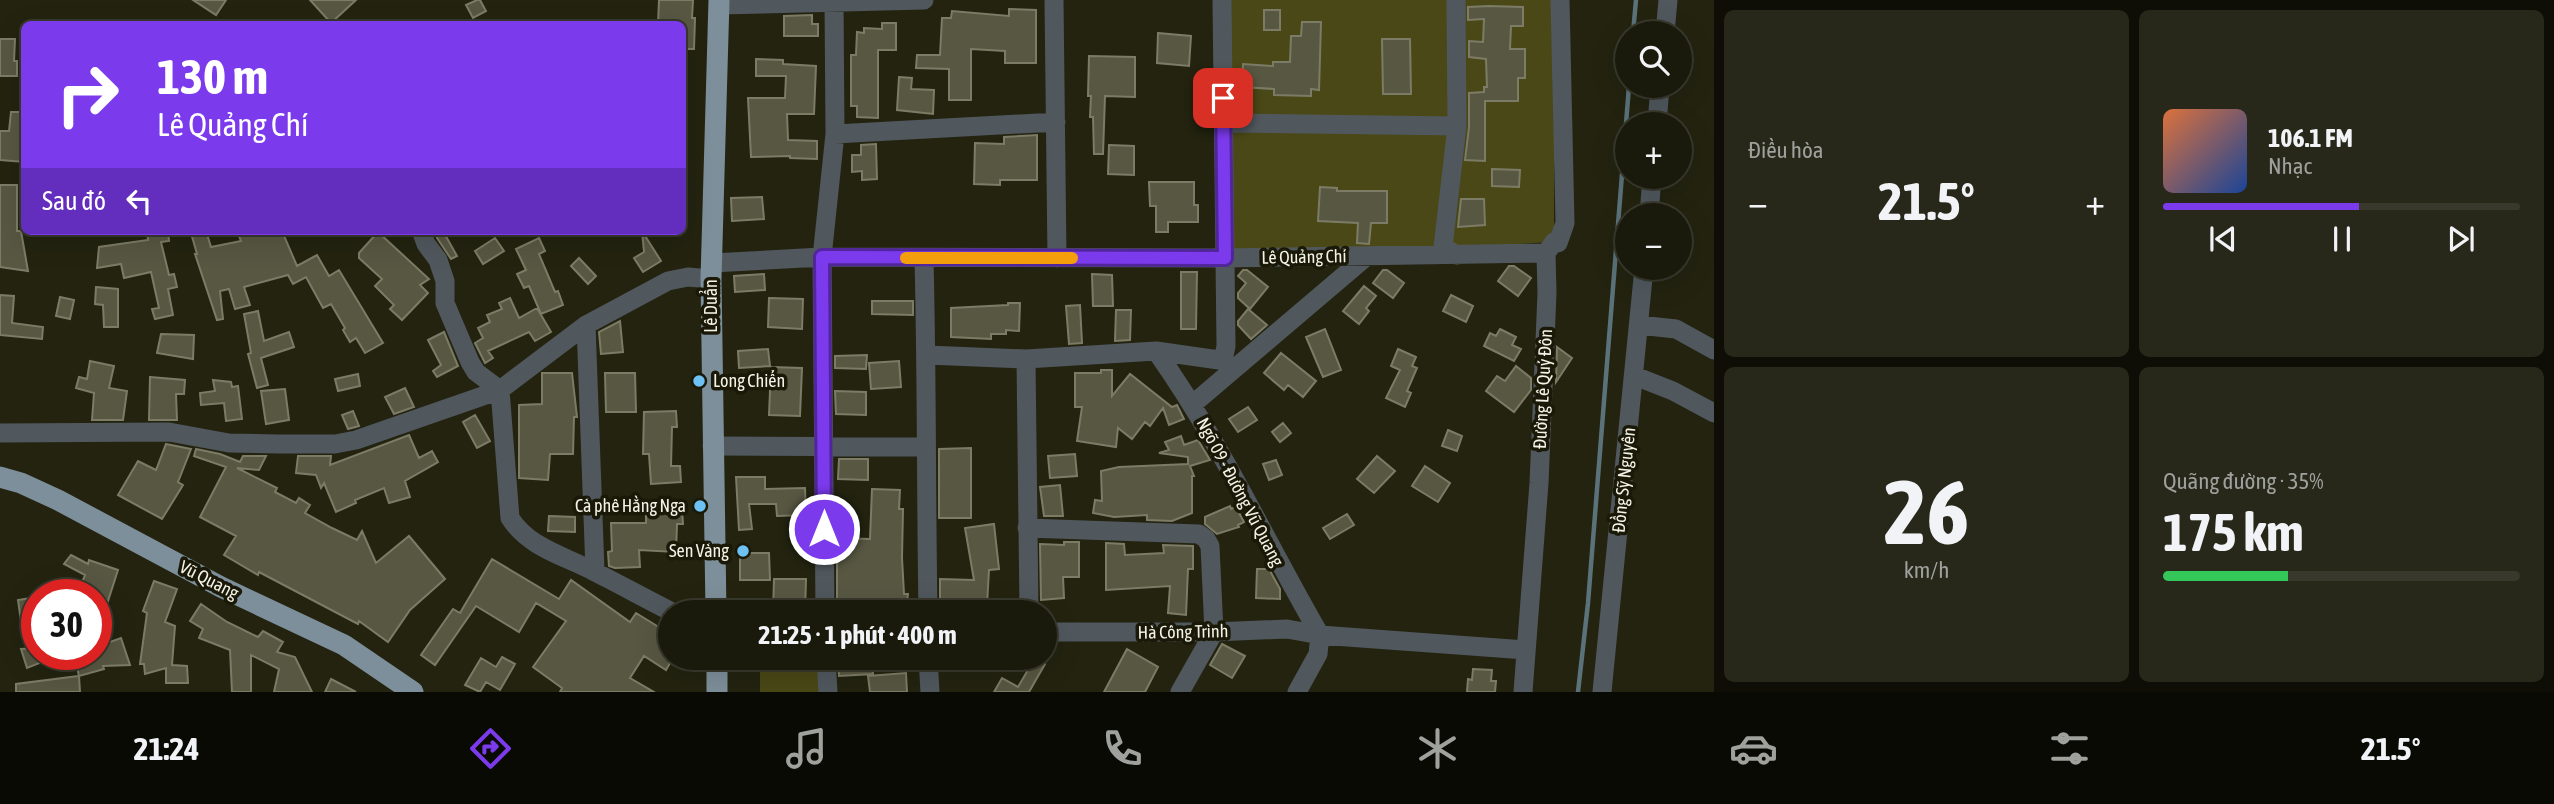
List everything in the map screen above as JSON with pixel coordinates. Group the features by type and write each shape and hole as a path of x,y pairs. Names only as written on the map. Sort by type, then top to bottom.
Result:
{"main road":[{"name":"Lê Duẩn","path":"716,600 711,271 719,2"},
{"name":"Vũ Quang","path":"0,477 21,483 58,500 221,587 344,645 414,692"},
{"path":"717,670 717,692"}],"street":[{"path":"719,2 924,0"},
{"path":"1054,0 1057,258"},
{"path":"927,355 1026,359 1156,351 1219,360 1224,356 1222,0"},
{"path":"1456,0 1457,126 1443,247 1457,255"},
{"name":"Đường Lê Quý Đôn","path":"1523,692 1536,526 1550,247 1558,243 1565,223 1560,0"},
{"path":"1666,21 1668,0"},
{"path":"825,600 822,257 835,134 834,1"},
{"path":"835,134 1056,122"},
{"path":"1224,123 1457,126"},
{"path":"423,235 438,260 446,281 445,303 470,362 476,372 500,390 510,518 519,532 531,541 658,605"},
{"name":"Lê Quảng Chí","path":"0,433 169,432 229,443 335,444 371,437 500,390 586,325 668,281 711,271 822,257 924,259 1457,255 1550,247"},
{"path":"1193,404 1367,256"},
{"path":"924,259 928,600"},
{"name":"Đồng Sỹ Nguyên","path":"1602,692 1643,280"},
{"path":"586,325 595,572"},
{"path":"1639,325 1676,330 1714,350"},
{"name":"Ngõ 09 - Đường Vũ Quang","path":"1156,351 1193,404 1241,486 1287,578 1320,635"},
{"path":"1026,359 1029,600"},
{"path":"1635,376 1673,391 1714,413"},
{"path":"712,446 925,447"},
{"path":"1027,528 1199,534 1206,539 1210,546 1214,632 1180,692"},
{"name":"Hà Công Trình","path":"1057,632 1287,629 1320,635 1526,650"},
{"path":"1297,692 1318,654 1320,635"},
{"path":"827,670 828,692"},
{"path":"929,670 930,692"}],"shaded area":[{"path":"1227,0 1554,0 1554,242 1230,258"},
{"path":"760,670 826,670 826,692 760,692"}],"building":[{"path":"193,0 226,0 216,15"},
{"path":"310,0 356,0 333,21 329,21"},
{"path":"480,0 486,11 473,18 466,5"},
{"path":"659,0 693,0 694,49 686,49 686,21 658,21"},
{"path":"1468,7 1523,7 1523,26 1511,26 1510,49 1525,49 1525,78 1518,78 1518,101 1485,101 1485,161 1465,160 1469,93 1484,92 1484,87 1487,87 1486,59 1469,57 1469,41 1483,42 1484,19 1468,20"},
{"path":"1009,9 1036,10 1036,63 1005,63 1005,51 971,49 971,100 949,100 949,69 916,68 917,55 940,55 942,18 951,18 952,11 1009,16"},
{"path":"1264,10 1280,10 1280,30 1264,30"},
{"path":"812,15 812,24 818,24 818,36 784,36 784,16"},
{"path":"1302,22 1321,22 1319,90 1311,89 1311,96 1274,95 1274,89 1242,87 1243,64 1273,66 1273,62 1290,62 1291,36 1301,36"},
{"path":"882,23 896,23 896,50 878,50 878,118 857,117 857,106 851,106 851,55 856,55 857,32 864,33 864,28 882,29"},
{"path":"1158,33 1191,36 1189,66 1157,63"},
{"path":"0,39 15,39 14,61 17,61 17,76 0,76"},
{"path":"1382,39 1410,39 1411,94 1383,94"},
{"path":"1089,56 1135,57 1135,97 1105,96 1103,154 1094,154 1091,96 1088,96"},
{"path":"756,59 783,60 783,64 816,66 814,114 787,114 788,140 817,141 817,159 790,156 751,157 748,98 785,98 786,76 756,76"},
{"path":"899,77 912,78 911,89 934,90 933,114 897,110"},
{"path":"11,112 21,112 21,162 0,160 0,131 9,131"},
{"path":"1037,135 1037,180 1000,180 1000,185 974,184 975,143 1004,144 1004,137"},
{"path":"876,144 877,179 862,180 862,171 852,172 852,155 861,155 861,145"},
{"path":"1109,145 1134,146 1134,175 1108,174"},
{"path":"1492,169 1520,170 1519,187 1492,186"},
{"path":"1149,182 1194,182 1194,205 1198,205 1198,222 1168,222 1168,232 1156,232 1156,206 1150,206"},
{"path":"0,185 17,185 17,231 21,231 28,271 0,267"},
{"path":"1320,187 1337,188 1337,191 1387,191 1387,223 1371,223 1369,244 1357,243 1358,223 1318,221"},
{"path":"762,197 764,219 732,221 731,198"},
{"path":"1461,199 1484,199 1485,225 1458,227"},
{"path":"147,235 168,235 169,241 161,242 169,275 174,274 177,287 168,289 173,315 155,319 152,309 159,308 151,272 124,278 121,264 97,268 99,247 148,240"},
{"path":"192,235 207,235 211,247 241,241 239,235 284,235 297,266 317,255 329,276 339,270 383,343 365,353 356,338 350,342 331,304 323,308 306,277 293,284 288,275 244,287 250,305 235,309 229,289 220,291 223,319 217,320"},
{"path":"375,235 381,235 429,279 420,285 428,293 402,320 390,309 394,305 375,286 382,279 359,258 359,253"},
{"path":"437,235 445,235 457,256 451,259"},
{"path":"642,235 661,261 643,272 634,258 644,252"},
{"path":"495,238 504,251 483,264 475,251"},
{"path":"539,238 545,251 539,254 563,305 541,314 529,286 524,288 517,274 526,270 516,249"},
{"path":"579,258 596,276 588,284 571,266"},
{"path":"1509,266 1514,266 1531,278 1518,296 1498,281"},
{"path":"1243,270 1247,270 1268,287 1250,309 1238,298 1238,293 1246,283 1238,276"},
{"path":"1383,270 1387,270 1404,283 1393,298 1373,283"},
{"path":"1181,272 1197,272 1196,329 1181,329"},
{"path":"764,274 765,290 735,292 734,276"},
{"path":"1092,274 1112,275 1113,306 1093,306"},
{"path":"1364,286 1376,296 1366,308 1369,311 1359,324 1343,311"},
{"path":"96,287 118,289 118,327 104,327 103,305 95,304"},
{"path":"0,295 14,296 12,323 43,327 42,339 0,335"},
{"path":"1451,295 1473,306 1466,322 1443,311"},
{"path":"60,297 74,300 70,319 56,316"},
{"path":"510,298 519,318 537,308 551,332 535,341 529,332 488,351 493,358 485,363 475,343 483,338 478,328 490,322 487,315 502,309 499,303"},
{"path":"769,298 803,299 802,329 768,327"},
{"path":"872,301 913,301 913,315 872,314"},
{"path":"1020,303 1019,331 1006,330 1006,334 991,334 991,339 951,337 951,308"},
{"path":"1080,305 1082,343 1069,344 1066,306"},
{"path":"1248,309 1267,325 1251,339 1238,325 1238,321"},
{"path":"1116,310 1131,310 1130,340 1115,341"},
{"path":"258,311 264,341 289,332 294,347 261,358 268,385 257,388 248,354 251,353 244,314"},
{"path":"620,321 623,352 601,354 599,332"},
{"path":"1325,329 1341,370 1323,377 1306,337"},
{"path":"1500,329 1516,337 1512,345 1521,349 1514,361 1484,346 1490,333 1496,336"},
{"path":"444,332 458,366 437,377 433,371 441,365 428,340"},
{"path":"161,334 194,335 193,359 157,353"},
{"path":"1557,347 1572,358 1556,382"},
{"path":"768,349 770,366 739,368 738,351"},
{"path":"1398,349 1416,357 1412,366 1417,368 1407,391 1411,393 1405,407 1386,398 1400,370 1391,366"},
{"path":"1281,353 1316,381 1303,397 1288,385 1284,390 1264,373"},
{"path":"867,355 866,369 835,368 835,356"},
{"path":"90,361 114,366 109,388 127,391 123,420 92,420 94,393 76,388 79,377 87,379"},
{"path":"899,361 901,387 871,389 869,363"},
{"path":"1516,366 1531,378 1531,390 1514,412 1486,391 1497,376 1505,381"},
{"path":"771,367 802,368 800,416 769,415"},
{"path":"1101,370 1112,370 1112,396 1130,374 1172,407 1177,405 1184,419 1169,425 1163,408 1150,426 1145,422 1132,439 1118,428 1116,447 1077,441 1082,407 1075,407 1075,373 1101,373"},
{"path":"542,373 572,373 577,417 574,417 573,454 550,454 548,480 519,478 519,405 542,404"},
{"path":"605,373 635,373 636,412 606,412"},
{"path":"358,374 360,386 338,391 335,379"},
{"path":"150,377 185,380 184,394 176,394 177,420 149,420"},
{"path":"213,380 231,382 232,387 238,386 242,419 226,421 224,403 201,405 200,393 215,391"},
{"path":"405,388 414,407 394,414 385,397"},
{"path":"285,389 289,420 266,424 261,391"},
{"path":"835,391 866,392 866,415 836,414"},
{"path":"1248,407 1257,420 1238,432 1229,419"},
{"path":"353,411 359,426 348,429 342,415"},
{"path":"676,411 677,427 672,427 671,466 680,466 681,482 651,484 649,454 643,454 644,412"},
{"path":"475,415 490,441 477,448 463,422"},
{"path":"1283,423 1291,433 1280,442 1272,432"},
{"path":"1448,430 1462,436 1457,451 1442,446"},
{"path":"409,435 419,458 432,451 438,462 405,481 410,497 389,503 384,488 355,500 356,503 336,512 324,483 321,488 316,475 296,473 298,456 331,456 330,465"},
{"path":"1181,436 1184,445 1198,440 1210,460 1190,466 1194,476 1192,513 1172,521 1147,520 1147,515 1114,517 1093,513 1095,500 1102,501 1101,471 1119,467 1188,464 1188,457 1159,453 1169,450 1165,442"},
{"path":"166,444 191,449 178,482 183,485 162,519 118,495 138,461 156,470"},
{"path":"971,448 971,518 939,518 939,449"},
{"path":"196,449 240,462 243,456 266,456 259,470 237,468 277,488 275,492 296,503 299,498 310,505 305,513 332,528 357,540 362,531 376,563 409,536 445,579 410,610 388,642 359,621 358,624 259,572 258,575 224,555 236,536 200,517 226,467 194,456"},
{"path":"1075,454 1077,476 1050,478 1048,456"},
{"path":"1377,456 1395,471 1374,493 1357,479"},
{"path":"839,459 868,459 868,480 838,479"},
{"path":"1276,460 1282,475 1269,480 1263,464"},
{"path":"1425,466 1450,483 1438,502 1412,486"},
{"path":"736,477 765,477 765,489 805,488 806,515 777,516 776,504 749,504 752,529 739,530"},
{"path":"1060,485 1063,516 1044,516 1040,487"},
{"path":"872,489 900,490 899,509 903,509 904,594 908,594 907,600 837,600 837,538 870,539"},
{"path":"1230,506 1231,509 1236,507 1244,522 1238,525 1239,527 1217,534 1205,524 1205,517"},
{"path":"646,510 682,510 683,524 677,524 676,552 639,550 640,567 609,566 608,552 612,551 611,523 646,523"},
{"path":"1347,514 1354,525 1330,539 1323,528"},
{"path":"549,516 575,517 575,532 548,531"},
{"path":"994,524 999,569 989,570 987,600 940,600 940,579 974,580 965,528"},
{"path":"1064,542 1079,542 1079,577 1063,577 1064,598 1041,600 1040,544 1064,545"},
{"path":"1106,543 1124,544 1125,555 1164,553 1163,545 1193,546 1193,569 1188,569 1186,615 1168,613 1170,586 1106,590"},
{"path":"740,553 769,553 770,580 740,580"},
{"path":"71,555 88,564 89,560 118,570 112,589 112,579 83,579 85,575 64,564"},
{"path":"492,559 559,599 571,580 630,622 636,613 658,627 658,665 644,656 630,678 654,692 560,692 562,688 533,667 566,621 536,603 519,632 476,606 435,665 421,655 453,609 460,613"},
{"path":"1257,569 1269,569 1280,589 1280,599 1256,598"},
{"path":"774,579 806,579 805,600 773,600"},
{"path":"154,581 177,589 165,622 175,626 172,665 187,666 188,683 166,683 166,668 145,674 144,664 140,664 147,613 143,611"},
{"path":"18,600 21,600 21,621"},
{"path":"201,604 227,622 258,637 263,631 283,642 277,652 295,657 312,692 274,692 279,669 251,655 251,692 232,692 230,650 199,638 203,629 190,621"},
{"path":"121,638 130,665 112,666 112,641"},
{"path":"1222,644 1245,656 1232,678 1210,665"},
{"path":"1127,649 1158,667 1145,692 1104,692"},
{"path":"502,657 515,664 500,690 486,682 480,692 465,685 481,658 496,667"},
{"path":"1473,669 1492,670 1491,681 1496,681 1495,692 1467,692 1468,679 1472,680"},
{"path":"78,670 100,670 79,676"},
{"path":"839,670 873,670 873,674 839,676"},
{"path":"1028,670 1042,670 1029,692 994,692 1002,678 1018,687"},
{"path":"906,673 907,692 870,692 868,676"},
{"path":"79,676 80,692 16,692 16,684"},
{"path":"331,679 356,692 325,692"}],"waterway":[{"path":"1634,21 1636,0"},
{"path":"1578,692 1588,603 1628,98"}],"slow traffic":[{"path":"906,258 1072,258"}],"place":[{"name":"Long Chiến","path":"699,381"},
{"name":"Cà phê Hằng Nga","path":"700,506"},
{"name":"Sen Vàng","path":"743,551"}],"route":[{"path":"824,529 822,257 1225,258 1223,98"}]}
